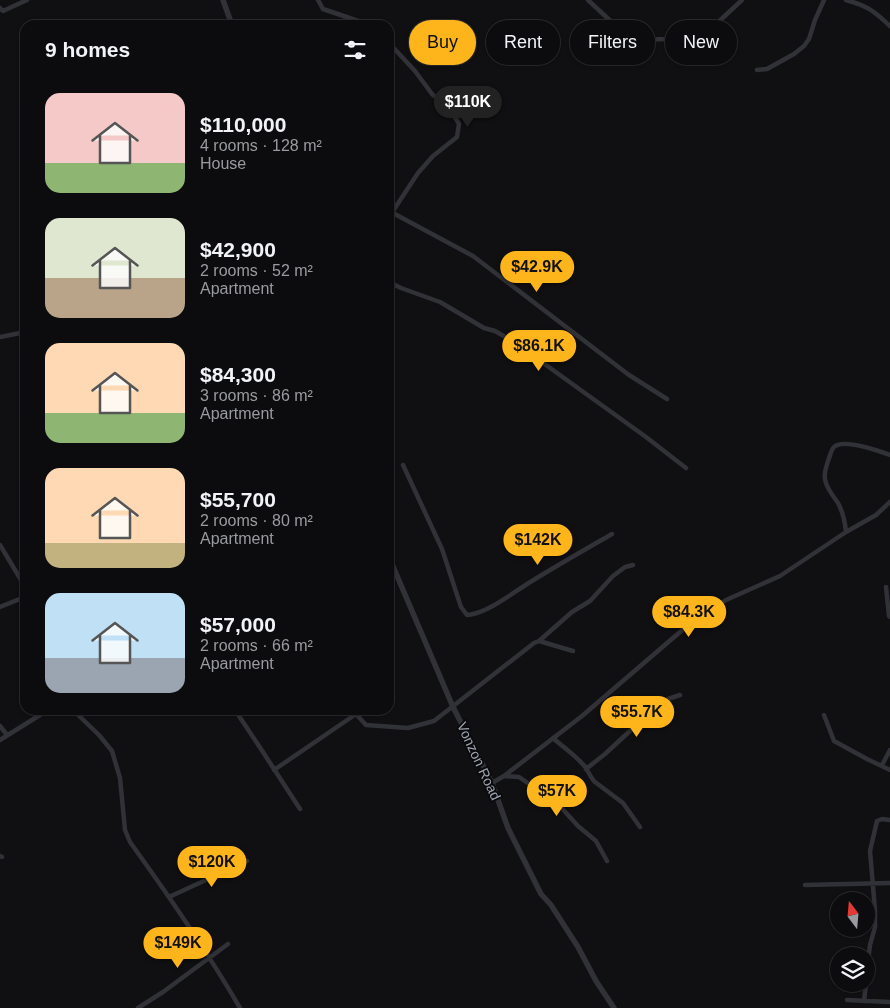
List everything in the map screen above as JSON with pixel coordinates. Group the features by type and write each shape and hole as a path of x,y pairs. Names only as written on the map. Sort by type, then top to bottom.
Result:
{"street":[{"path":"0,8 3,11 27,0"},
{"path":"223,0 230,20"},
{"path":"318,0 323,9 355,20"},
{"path":"588,0 617,27 622,35 642,40 665,39 697,33 716,25 742,0"},
{"path":"757,70 767,69 794,54 804,46 809,39 824,0"},
{"path":"846,0 862,4 875,12 890,26"},
{"path":"394,48 415,71 432,94 450,109 460,124 457,137 434,156 418,173 394,209"},
{"path":"394,217 473,256 629,375 666,399"},
{"path":"394,284 440,302 484,328 495,331 514,342 686,468"},
{"path":"0,337 20,333"},
{"path":"846,532 844,517 839,505 826,486 825,471 831,452 838,444 844,444 871,448 890,455"},
{"path":"404,464 442,549 461,607 467,615 494,605 612,534"},
{"path":"492,783 504,776 582,716 687,626 726,600 780,576 846,532 876,515 890,502"},
{"path":"0,545 20,580"},
{"path":"360,715 366,725 408,728 434,721 539,641 572,612 590,601 613,576 625,567 633,565"},
{"name":"Vonzon Road","path":"394,569 453,707 492,783 508,828 541,894 551,905 578,947 596,981 614,1008"},
{"path":"886,587 890,617"},
{"path":"0,607 20,597"},
{"path":"539,641 573,651"},
{"path":"586,769 658,705 680,695"},
{"path":"0,740 40,715"},
{"path":"78,715 112,751 120,778 122,809 130,842 169,897 222,977 240,1008"},
{"path":"238,715 300,809"},
{"path":"274,770 354,715"},
{"path":"824,715 834,741 890,770"},
{"path":"0,726 7,735"},
{"path":"554,738 586,769 595,782 623,803 640,827"},
{"path":"882,765 890,750"},
{"path":"504,776 519,777 558,804 596,842 607,861"},
{"path":"870,947 875,927 876,910 870,851 877,821 882,819 890,820"},
{"path":"169,897 247,861"},
{"path":"805,885 890,883"},
{"path":"138,1008 228,944"},
{"path":"864,1001 865,992"},
{"path":"846,1000 890,1002"}]}
